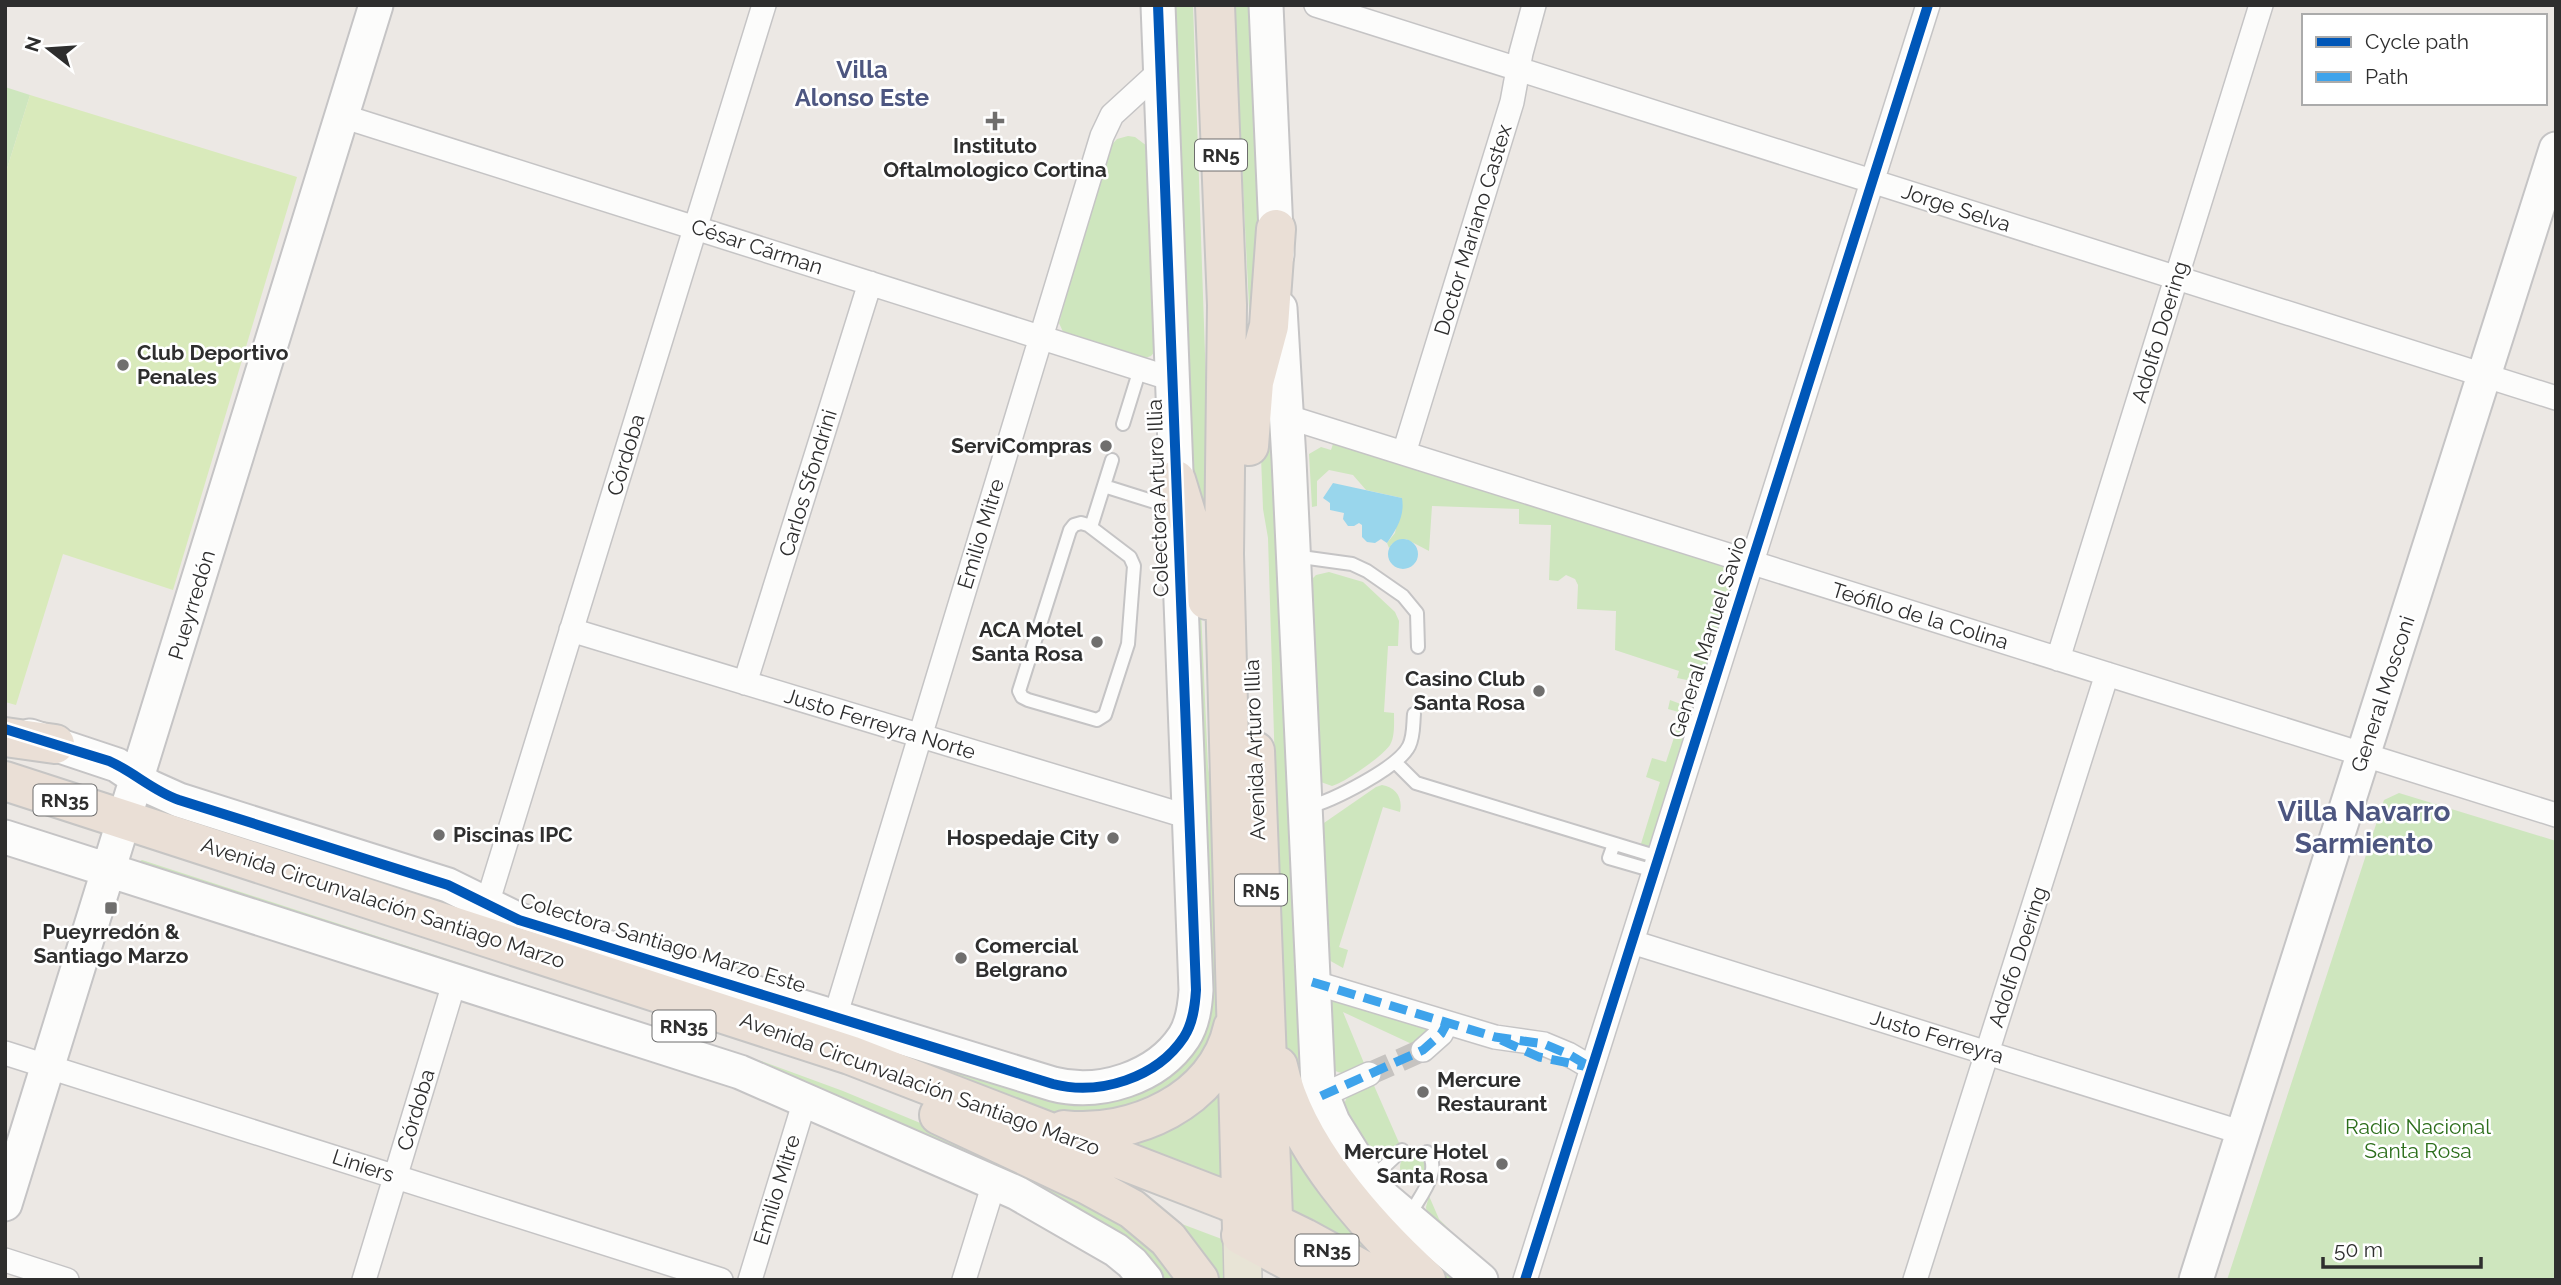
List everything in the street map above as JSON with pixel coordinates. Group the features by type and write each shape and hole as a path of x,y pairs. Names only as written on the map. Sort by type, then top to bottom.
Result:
{"highway":[{"name":"Avenida Arturo Illia","path":"1215,5 1227,305 1245,493 1250,989 1261,1239"},
{"path":"1245,493 1252,397 1269,326 1276,229"},
{"name":"Avenida Arturo Illia","path":"1227,305 1223,512 1232,859 1250,989"},
{"path":"1177,495 1202,566 1207,590 1214,751 1232,859"},
{"path":"5,737 55,744"},
{"name":"Avenida Circunvalación Santiago Marzo","path":"5,781 116,844"},
{"name":"Avenida Circunvalación Santiago Marzo","path":"5,809 797,1062 942,1103 1005,1115 1261,1239 1324,1280"},
{"path":"1005,1115 1061,1130 1087,1132 1129,1126 1158,1115 1196,1087 1224,1053 1233,1023 1250,989"},
{"path":"1250,989 1290,1103 1306,1133 1358,1210 1426,1280"},
{"path":"761,994 799,1025 1132,1209 1168,1240 1199,1280"},
{"name":"Avenida Circunvalación Santiago Marzo","path":"942,1103 1197,1214 1381,1280"}],"main road":[{"name":"Avenida Arturo Illia","path":"1244,1280 1261,1239"}],"street":[{"name":"Pueyrredón","path":"5,1205 376,5"},
{"name":"Córdoba","path":"487,904 764,5"},
{"name":"Colectora Arturo Illia","path":"1158,5 1196,990"},
{"path":"1266,5 1312,982 1319,1080 1332,1122 1368,1181 1384,1199 1481,1280"},
{"name":"Jorge Selva","path":"1316,5 2556,398"},
{"name":"Doctor Mariano Castex","path":"1404,453 1512,102 1534,5"},
{"name":"General Manuel Savio","path":"1525,1280 1928,5"},
{"name":"Adolfo Doering","path":"2059,659 2261,5"},
{"name":"Emilio Mitre","path":"835,1017 1104,129 1112,115 1160,71"},
{"name":"César Cárman","path":"342,116 1172,379"},
{"name":"General Mosconi","path":"2196,1280 2556,149"},
{"name":"Carlos Sfondrini","path":"745,682 870,283"},
{"name":"Teófilo de la Colina","path":"1285,416 2556,815"},
{"name":"Justo Ferreyra Norte","path":"571,630 1189,817"},
{"name":"Adolfo Doering","path":"1915,1280 2107,674"},
{"name":"Colectora Santiago Marzo Este","path":"5,729 117,765 157,790 179,800 448,885 519,920 1053,1084 1089,1089 1124,1081 1147,1069 1167,1055 1184,1036 1193,1014 1196,990"},
{"path":"5,837 116,844 455,980 728,1068 994,1182 1040,1205 1116,1250 1132,1263 1146,1280"},
{"name":"Justo Ferreyra","path":"1632,942 2243,1133"},
{"name":"Córdoba","path":"364,1280 455,980"},
{"path":"1312,982 1495,1037 1539,1058 1592,1068"},
{"path":"1423,1050 1441,1034 1447,1023"},
{"name":"Liniers","path":"5,1053 721,1280"},
{"path":"1319,1080 1369,1074"},
{"name":"Emilio Mitre","path":"750,1280 805,1100"},
{"path":"964,1280 994,1182"},
{"path":"5,1260 67,1280"}],"lane":[{"path":"1123,424 1140,369"},
{"path":"1091,527 1112,460"},
{"path":"1104,486 1177,495"},
{"path":"1081,523 1091,527 1130,557 1134,566 1126,650 1104,715 1097,720 1022,697 1019,691 1070,530 1081,523"},
{"path":"1293,556 1356,566 1403,596 1417,613 1418,647"},
{"path":"1304,808 1335,799 1395,762 1409,745 1414,713"},
{"path":"1395,762 1416,783 1614,844 1656,864"},
{"path":"1614,844 1609,858 1656,864"},
{"path":"1368,1181 1402,1150"},
{"path":"1407,1219 1433,1170 1433,1161 1427,1152"}],"green space":[{"path":"1169,5 1193,5 1212,557 1186,465"},
{"path":"1234,5 1254,5 1267,291 1252,367"},
{"path":"5,87 30,95 5,175"},
{"name":"Club Deportivo Penales","path":"30,95 297,177 173,590 63,554 16,705 5,702 5,175"},
{"path":"1135,137 1147,146 1156,350 1151,356 1142,359 1064,334 1059,323 1107,150 1117,139"},
{"path":"1271,392 1304,1079 1461,1280 1439,1280 1286,1053 1283,1032 1268,538 1263,509 1259,405"},
{"path":"1334,441 1730,566 1736,580 1702,683 1677,678 1679,671 1615,650 1616,611 1577,609 1578,585 1575,579 1566,575 1558,581 1549,580 1551,525 1519,524 1519,509 1432,506 1429,551 1406,539 1392,544 1389,548 1387,543 1395,533 1402,498 1366,490 1353,475 1329,470 1317,481 1317,506 1312,507 1309,454 1321,447 1331,450"},
{"path":"1329,572 1363,582 1395,612 1399,621 1398,646 1388,646 1384,712 1394,713 1392,741 1372,762 1332,786 1318,781 1309,582 1316,575"},
{"path":"1191,574 1201,610 1208,767 1220,839 1226,990 1214,1046 1165,1098 1069,1121 814,1025 1041,1093 1180,1058"},
{"path":"1670,700 1694,709 1651,847 1648,849 1640,847 1660,782 1646,777 1652,758 1666,762 1682,713 1668,709"},
{"path":"1382,785 1397,794 1400,812 1383,807 1339,947 1348,950 1343,968 1327,959 1321,825"},
{"name":"Radio Nacional Santa Rosa","path":"2399,793 2556,841 2556,1280 2227,1280 2384,800"},
{"path":"142,860 764,1062 843,1091 1046,1175 1118,1214 1185,1280 1157,1280 1037,1194 136,863"},
{"path":"1329,995 1427,1027 1428,1031 1414,1045 1343,1012 1366,1068 1341,1073 1332,1069"},
{"path":"1218,1080 1229,1189 1117,1141"},
{"path":"1372,1081 1400,1145 1380,1157 1372,1157 1342,1108 1349,1093"},
{"path":"1279,1107 1397,1270 1282,1212"},
{"path":"1413,1154 1423,1157 1426,1167 1423,1177 1413,1180 1403,1177 1400,1167 1403,1157"},
{"path":"1429,1196 1439,1219 1498,1279 1520,1278 1519,1280 1495,1280 1427,1215"},
{"path":"1158,1215 1227,1241 1228,1280 1211,1280"}],"water":[{"path":"1333,483 1402,498 1399,522 1387,543 1381,539 1375,543 1367,542 1362,537 1362,525 1359,523 1348,526 1343,519 1344,513 1330,510 1330,503 1323,498"},
{"path":"1403,539 1414,543 1418,554 1414,565 1403,569 1392,565 1388,554 1392,543"}],"tunnel":[{"path":"1369,1074 1423,1050"}],"marked path":[{"path":"1312,982 1495,1037 1544,1044 1592,1068"},
{"path":"1321,1096 1423,1050 1441,1034 1447,1023"},
{"path":"1501,1040 1539,1057 1584,1066"}],"cycle path":[{"path":"5,729 109,761 179,800 448,885 519,920 1053,1084 1071,1087 1108,1085 1143,1073 1159,1063 1173,1051 1187,1032 1196,990 1158,5"},
{"path":"1525,1280 1928,5"}],"place":[{"name":"Instituto Oftalmologico Cortina","path":"995,121"},
{"name":"Club Deportivo Penales","path":"123,365"},
{"name":"ServiCompras","path":"1106,446"},
{"name":"ACA Motel Santa Rosa","path":"1097,642"},
{"name":"Casino Club Santa Rosa","path":"1539,691"},
{"name":"Piscinas IPC","path":"439,835"},
{"name":"Hospedaje City","path":"1113,838"},
{"name":"Pueyrredón & Santiago Marzo","path":"111,908"},
{"name":"Comercial Belgrano","path":"961,958"},
{"name":"Mercure Restaurant","path":"1423,1092"},
{"name":"Mercure Hotel Santa Rosa","path":"1502,1164"}],"district":[{"name":"Villa Alonso Este","path":"862,84"},
{"name":"Villa Navarro Sarmiento","path":"2364,827"}]}
